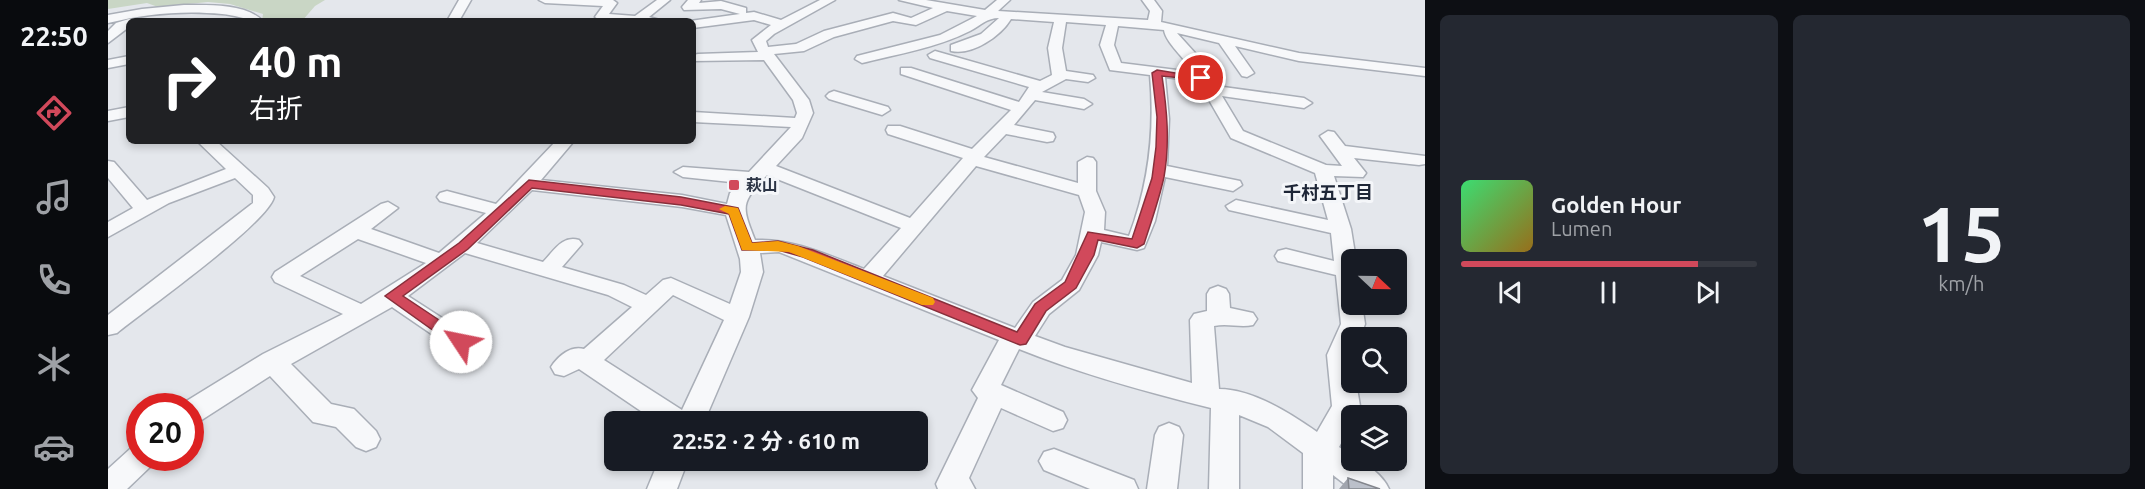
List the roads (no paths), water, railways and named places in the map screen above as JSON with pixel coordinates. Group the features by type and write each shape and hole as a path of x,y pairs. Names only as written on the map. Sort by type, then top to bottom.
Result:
{"street":[{"path":"455,18 465,0"},
{"path":"545,0 611,3 602,18"},
{"path":"640,18 664,0"},
{"path":"695,0 688,7 721,5 742,11"},
{"path":"803,114 759,40 769,31 829,0"},
{"path":"905,0 987,14 1061,19 1113,20 1151,11 1173,28 1299,57 1420,72 1425,83"},
{"path":"862,59 931,41 971,26 1004,0"},
{"path":"698,58 716,54 766,53 799,48 829,34 893,16 912,22 937,4"},
{"path":"108,19 171,8 240,14 250,18"},
{"path":"161,18 212,11"},
{"path":"993,51 962,46 1001,28 1007,15"},
{"path":"715,29 754,16 782,24"},
{"path":"868,277 878,270 972,157 1031,96 1060,77 1055,48 1061,19"},
{"path":"696,20 715,29 769,31"},
{"path":"1113,20 1107,45 1115,67 1157,73 1304,103"},
{"path":"108,39 120,26 126,24"},
{"path":"1173,28 1170,30 1172,39 1187,52 1237,134 1323,170 1357,173 1328,135"},
{"path":"1224,41 1247,73"},
{"path":"935,55 1031,96"},
{"path":"1093,234 1137,244 1159,170 1162,117 1157,73"},
{"path":"1060,74 1088,76"},
{"path":"910,76 957,91 1031,96 1083,106"},
{"path":"696,117 803,114 839,92 882,110"},
{"path":"108,116 126,112"},
{"path":"695,411 737,317 752,272 747,247 734,211 740,193 757,172 796,134 803,114"},
{"path":"1002,128 1047,137"},
{"path":"894,130 950,146 972,157 1088,191"},
{"path":"897,150 913,135"},
{"path":"1341,151 1421,164 1410,142"},
{"path":"108,327 243,223 262,205 264,196 209,144"},
{"path":"204,403 272,361 392,296 463,246 529,184 562,144"},
{"path":"1053,420 985,390 1017,338 1041,308 1071,285 1087,255 1093,234 1095,212 1088,191 1087,162"},
{"path":"108,166 137,202 147,207"},
{"path":"1159,170 1233,185"},
{"path":"1323,170 1341,229 1343,249"},
{"path":"108,231 147,207 238,171"},
{"path":"683,172 757,172 914,226"},
{"path":"529,184 681,201 734,211"},
{"path":"447,197 500,211"},
{"path":"1236,206 1341,229"},
{"path":"358,315 350,308 283,277 388,208"},
{"path":"356,231 442,261"},
{"path":"547,270 572,244"},
{"path":"463,246 547,270 570,284 616,290 649,305"},
{"path":"747,247 778,246 793,249 1017,338 1103,369 1258,409 1278,419 1374,489"},
{"path":"1286,256 1341,270"},
{"path":"660,411 575,364 672,285 737,317"},
{"path":"392,296 458,335"},
{"path":"1224,489 1216,397 1202,320 1219,317 1218,303 1245,320"},
{"path":"1317,448 1330,438 1346,406 1340,356 1353,324 1352,315"},
{"path":"272,361 323,414 349,413 366,440"},
{"path":"960,489 951,484 994,393"},
{"path":"1162,489 1169,435"},
{"path":"1317,448 1318,489"},
{"path":"1054,461 1123,489"},
{"path":"108,488 126,471"},
{"path":"662,489 669,471"}],"place":[{"name":"萩山","path":"734,185"}],"district":[{"name":"千村五丁目","path":"1328,192"}]}
